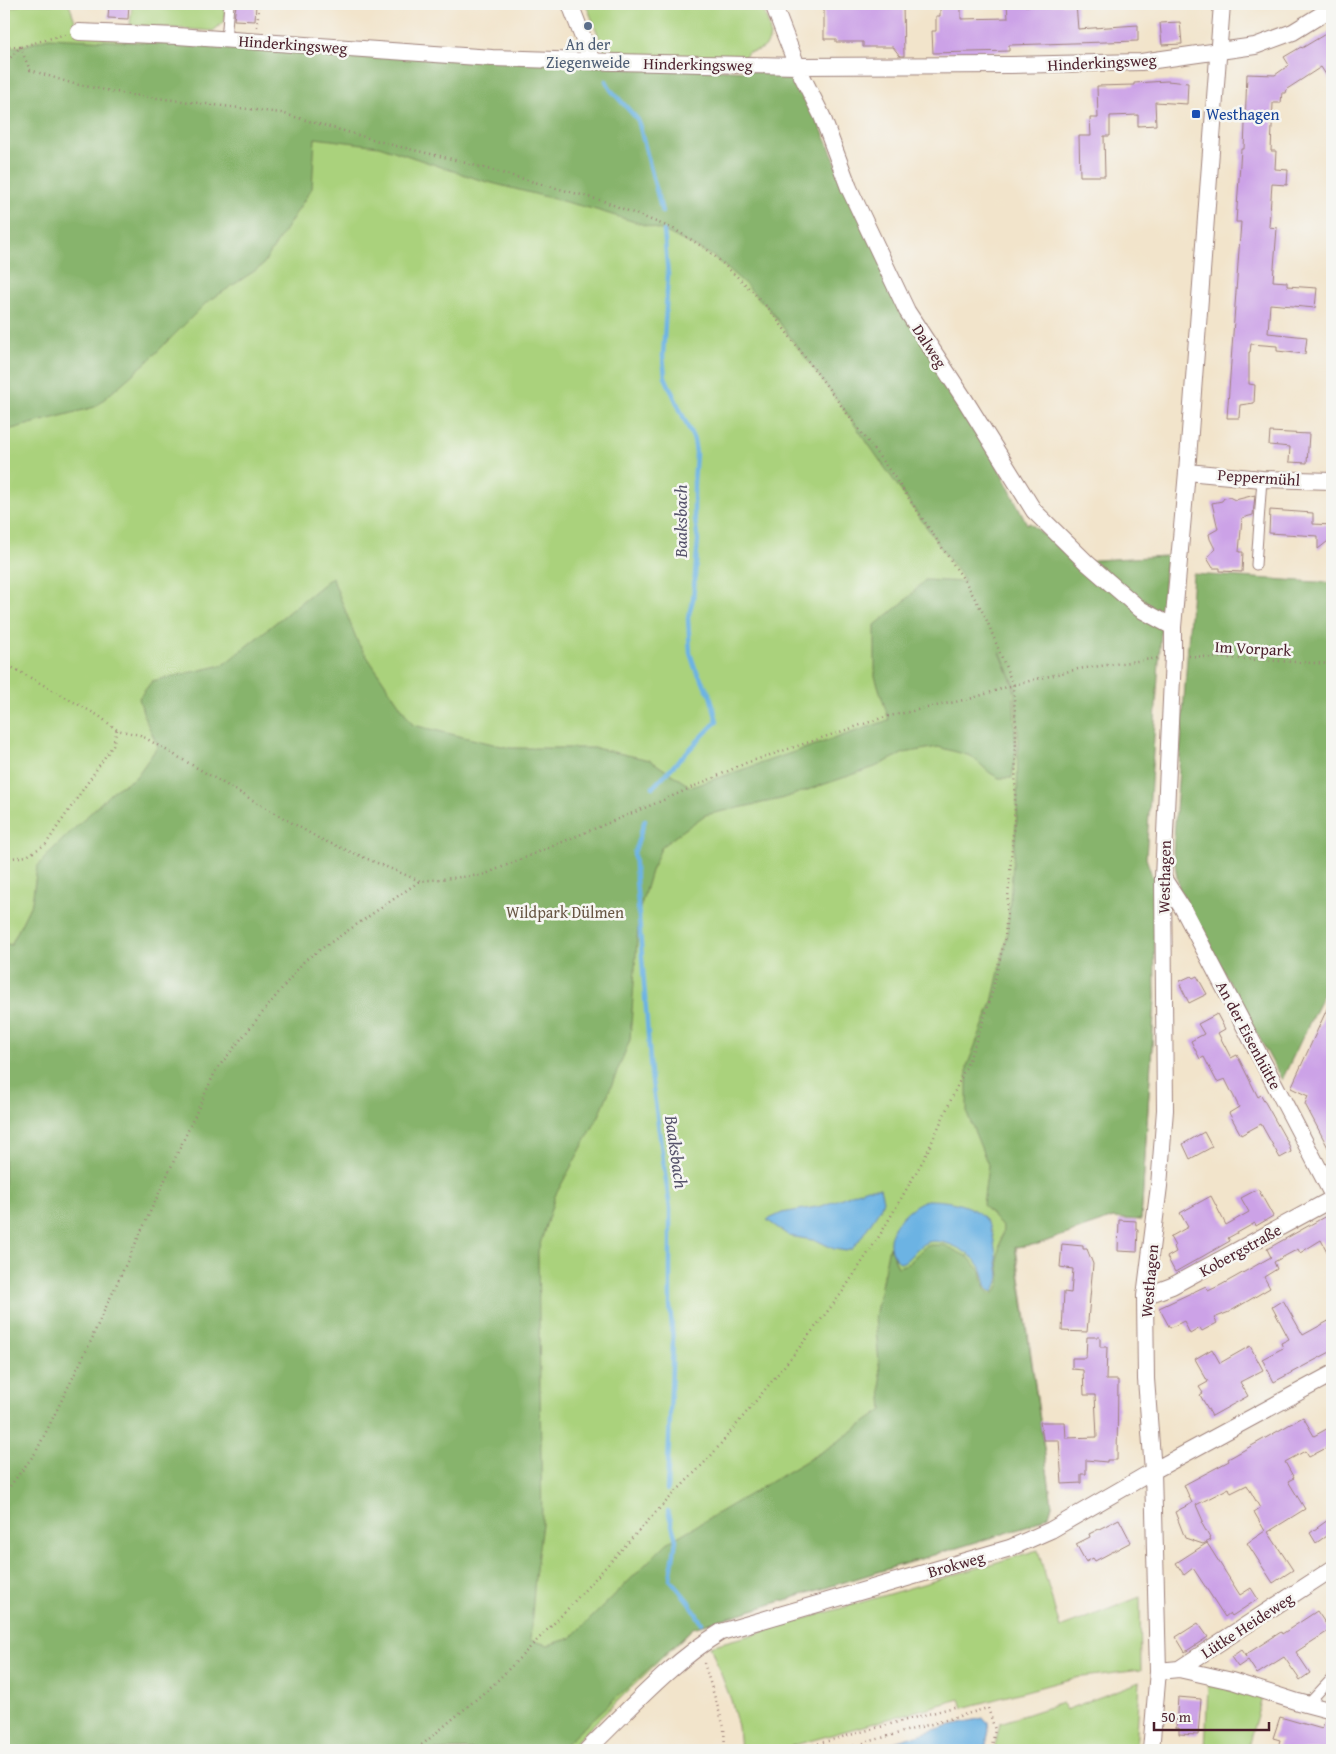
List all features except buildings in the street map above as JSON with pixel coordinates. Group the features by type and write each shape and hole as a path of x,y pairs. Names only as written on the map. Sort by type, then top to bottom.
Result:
{"street":[{"path":"570,4 592,61"},
{"name":"Dalweg","path":"774,4 798,66 822,116 849,188 907,311 1034,511 1088,563 1140,609 1173,627"},
{"name":"Westhagen","path":"1151,1750 1158,1671 1153,1471 1146,1379 1145,1296 1160,1186 1165,1110 1162,878 1173,627 1222,4"},
{"name":"Hinderkingsweg","path":"79,32 177,36 492,58 690,65 1010,65 1141,62 1255,46 1293,32 1332,8"},
{"name":"Peppermühl","path":"1186,472 1262,479 1332,481"},
{"name":"An der Eisenhütte","path":"1162,878 1183,909 1332,1194"},
{"name":"Kobergstraße","path":"1145,1296 1172,1286 1332,1199"},
{"name":"Brokweg","path":"587,1750 679,1661 698,1646 721,1632 1010,1548 1051,1530 1153,1471 1332,1374"},
{"name":"Lütke Heideweg","path":"1158,1671 1179,1669 1332,1569"},
{"path":"1179,1669 1232,1681 1332,1711"}],"lane":[{"path":"226,40 229,4"},
{"path":"1256,565 1262,479"},
{"path":"1307,1705 1332,1678"}],"path":[{"path":"257,32 259,4"},
{"path":"4,47 20,47 48,38 79,32"},
{"path":"4,65 20,47"},
{"path":"20,47 30,70 47,77 132,95 281,112 396,146 444,156 603,201 681,233 709,252 745,284 770,310 895,478 966,583 985,616 1013,685 1016,726 1015,808 1005,937 990,1001 969,1060 925,1157 880,1235 841,1294 710,1457 656,1512 560,1617 493,1685 413,1750"},
{"name":"Im Vorpark","path":"420,881 484,875 666,799 746,763 886,717 973,698 1013,685 1078,669 1173,656 1332,664"},
{"path":"4,663 99,716 117,730 140,735 320,839 420,881"},
{"path":"4,859 27,856 46,844 113,745 117,730"},
{"path":"4,1494 36,1452 94,1334 216,1070 305,960 420,881"},
{"path":"698,1646 724,1727 726,1750"},
{"path":"794,1750 958,1706"},
{"path":"839,1750 988,1708 995,1730 990,1750"}],"green space":[{"name":"Wildpark Dülmen","path":"4,4 7,9 23,4 69,4 79,32 784,76 793,82 1154,976 1155,998 1141,1220 1113,1218 1038,1244 1016,1247 1052,1505 1049,1515 1029,1526 693,1628 567,1750 4,1750"},
{"path":"132,4 225,4 224,22 213,31 130,25"},
{"path":"586,4 761,4 769,27 769,41 758,50 748,52 743,59 607,57"},
{"path":"48,38 772,72 780,75 788,79 800,90 816,117 854,203 964,403 1027,524 1030,523 1079,565 1095,560 1166,556 1146,858 1154,882 1155,998 1141,1220 1113,1218 1038,1244 1015,1247 1052,1505 1049,1515 1029,1526 693,1628 559,1750 4,1750 4,943 11,945 32,902 37,867 113,791 136,777 158,746 145,719 139,698 152,681 223,665 332,577 358,643 413,725 510,748 595,748 650,760 691,787 889,720 875,676 875,625 906,600 925,580 965,582 843,408 770,310 745,284 713,256 664,231 593,209 480,180 379,146 315,138 312,188 262,266 206,303 149,360 95,407 4,431 4,47 20,47","holes":["1000,652 1015,686 1018,735 1017,813 1007,936 992,1002 967,1066 967,1113 988,1165 983,1205 1003,1228 998,1256 999,1287 991,1295 985,1289 981,1271 968,1257 944,1245 927,1245 907,1264 898,1267 889,1246 875,1317 883,1410 828,1448 667,1543 571,1638 548,1645 530,1640 535,1577 542,1524 538,1251 555,1196 599,1116 630,1040 639,912 651,871 662,846 705,815 781,799 875,767 904,753 938,747 971,756 990,773 999,778 1012,778 1016,750 1013,685"]},
{"path":"1193,574 1332,583 1332,976 1282,1080 1179,889 1173,852"},
{"path":"1038,1550 1060,1628 1140,1597 1141,1670 1074,1678 963,1708 960,1699 777,1750 740,1750 738,1727 731,1700 710,1646"},
{"path":"1140,1682 1136,1750 994,1750 1000,1723 1062,1703 1065,1710"},
{"path":"1208,1685 1233,1689 1262,1698 1247,1750 1205,1750"}],"water":[{"path":"867,1188 880,1188 883,1200 880,1209 858,1242 852,1249 846,1251 834,1249 818,1241 789,1236 767,1220 782,1213 822,1206"},
{"path":"927,1200 960,1204 975,1211 987,1222 993,1238 998,1271 998,1282 993,1292 987,1289 982,1271 976,1261 963,1251 947,1244 932,1241 925,1243 901,1263 893,1255 890,1246 891,1236 895,1227 909,1210"},
{"path":"983,1718 988,1722 989,1730 985,1750 867,1750 947,1726"}],"waterway":[{"name":"Baaksbach","path":"606,81 611,90 638,120 662,212"},
{"name":"Baaksbach","path":"653,787 717,721 710,695 695,668 690,653 688,618 693,599 698,540 694,513 696,453 694,440 665,377 663,356 668,275 664,231"},
{"name":"Baaksbach","path":"645,820 634,853 651,1074 670,1209 670,1305 673,1341 667,1490"},
{"name":"Baaksbach","path":"668,1511 676,1540 670,1579 688,1601 702,1623"}],"place":[{"name":"An der Ziegenweide","path":"588,26"},
{"name":"Westhagen","path":"1196,114"}]}
